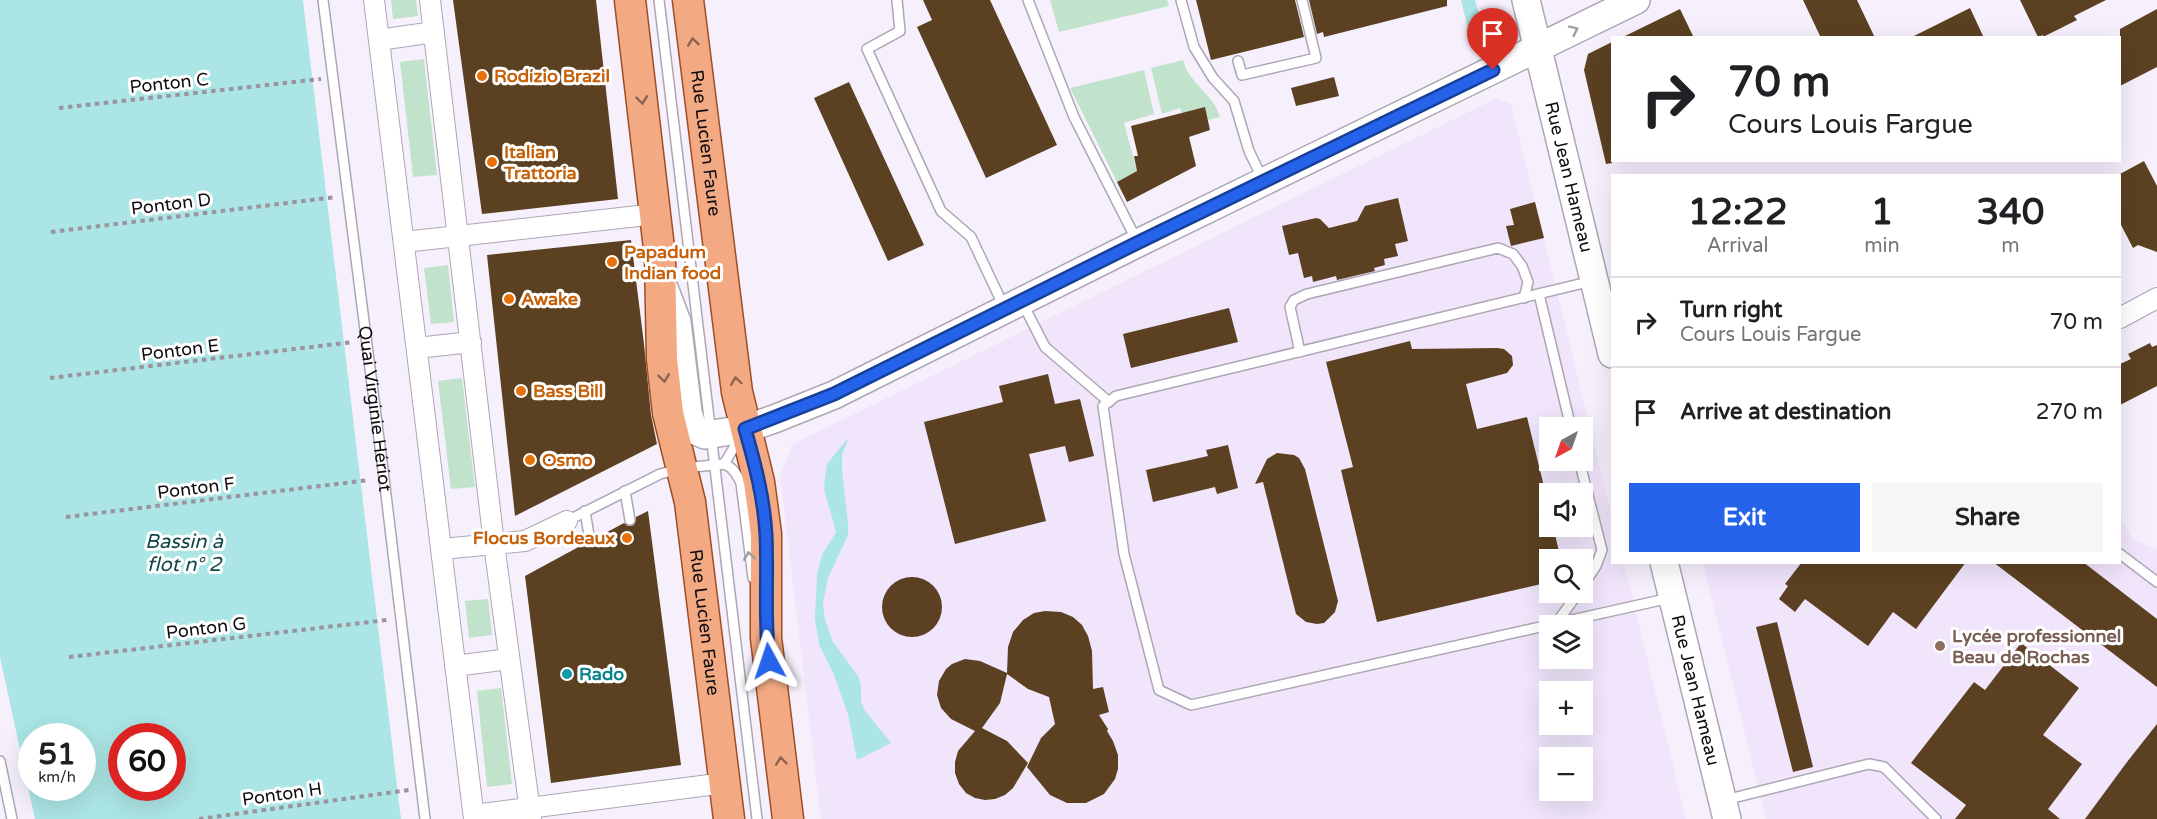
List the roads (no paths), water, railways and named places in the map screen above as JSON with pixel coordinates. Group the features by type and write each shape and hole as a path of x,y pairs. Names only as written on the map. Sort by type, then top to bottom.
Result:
{"main road":[{"name":"Rue Lucien Faure","path":"630,0 656,214 662,282 661,336 668,414 692,513 729,819"},
{"name":"Rue Lucien Faure","path":"688,0 735,380 759,482 766,534 766,638 788,819"},
{"name":"Rue Jean Hameau","path":"1526,0 1611,350"},
{"path":"662,282 677,322 688,412 693,425 698,432 705,435 745,429 834,394 1137,243 1636,0"},
{"name":"Rue Jean Hameau","path":"1664,564 1725,810"}],"street":[{"path":"374,0 474,817 530,813 725,783"},
{"path":"430,0 494,544 530,813"},
{"path":"379,40 434,32"},
{"path":"404,242 656,214"},
{"path":"2121,317 2157,298"},
{"path":"417,348 471,342"},
{"path":"442,549 525,541 567,521"},
{"path":"455,666 509,659"}],"lane":[{"name":"Quai Virginie Hériot","path":"322,0 384,478 425,819"},
{"path":"659,0 711,434 719,465 757,819"},
{"path":"897,0 900,31 867,49 942,211 971,237 1013,305 1046,347 1109,402"},
{"path":"1028,0 1074,117 1137,243"},
{"path":"1181,0 1194,47 1213,78 1234,101 1249,151 1264,182"},
{"path":"1238,61 1242,75 1316,58 1302,0"},
{"path":"1300,352 1290,307 1294,300 1307,294 1498,248 1513,255 1522,266 1528,282 1524,298"},
{"path":"1539,626 1191,705 1159,690 1124,554 1103,406 1116,396 1594,280"},
{"path":"1539,294 1568,417"},
{"path":"719,465 745,429"},
{"path":"567,521 660,474 682,468 729,466 741,483 752,576 766,611"},
{"path":"1583,471 1602,550 1593,570"},
{"path":"625,491 630,520"},
{"path":"585,511 590,541"},
{"path":"2121,555 2157,582"},
{"path":"1589,615 1672,597"},
{"path":"0,761 12,819"},
{"path":"1725,810 1869,765 1884,767 1936,819"}],"water":[{"name":"Bassin à flot n° 2","path":"0,0 303,0 401,819 35,819 31,801 96,801 96,723 18,723 18,740 0,657"},
{"path":"1461,0 1475,0 1484,33 1470,37"},
{"path":"849,437 842,455 848,535 828,578 823,604 825,620 833,642 858,676 861,685 861,702 865,711 891,743 857,760 848,714 834,675 819,644 815,619 817,574 822,555 836,532 824,489 827,464"}],"place":[{"name":"Rodizio Brazil","path":"482,76"},
{"name":"Italian Trattoria","path":"492,162"},
{"name":"Papadum Indian food","path":"612,262"},
{"name":"Awake","path":"509,299"},
{"name":"Bass Bill","path":"521,391"},
{"name":"Osmo","path":"530,460"},
{"name":"Flocus Bordeaux","path":"627,538"},
{"name":"Lycée professionnel Beau de Rochas","path":"1940,646"},
{"name":"Rado","path":"567,674"}]}
